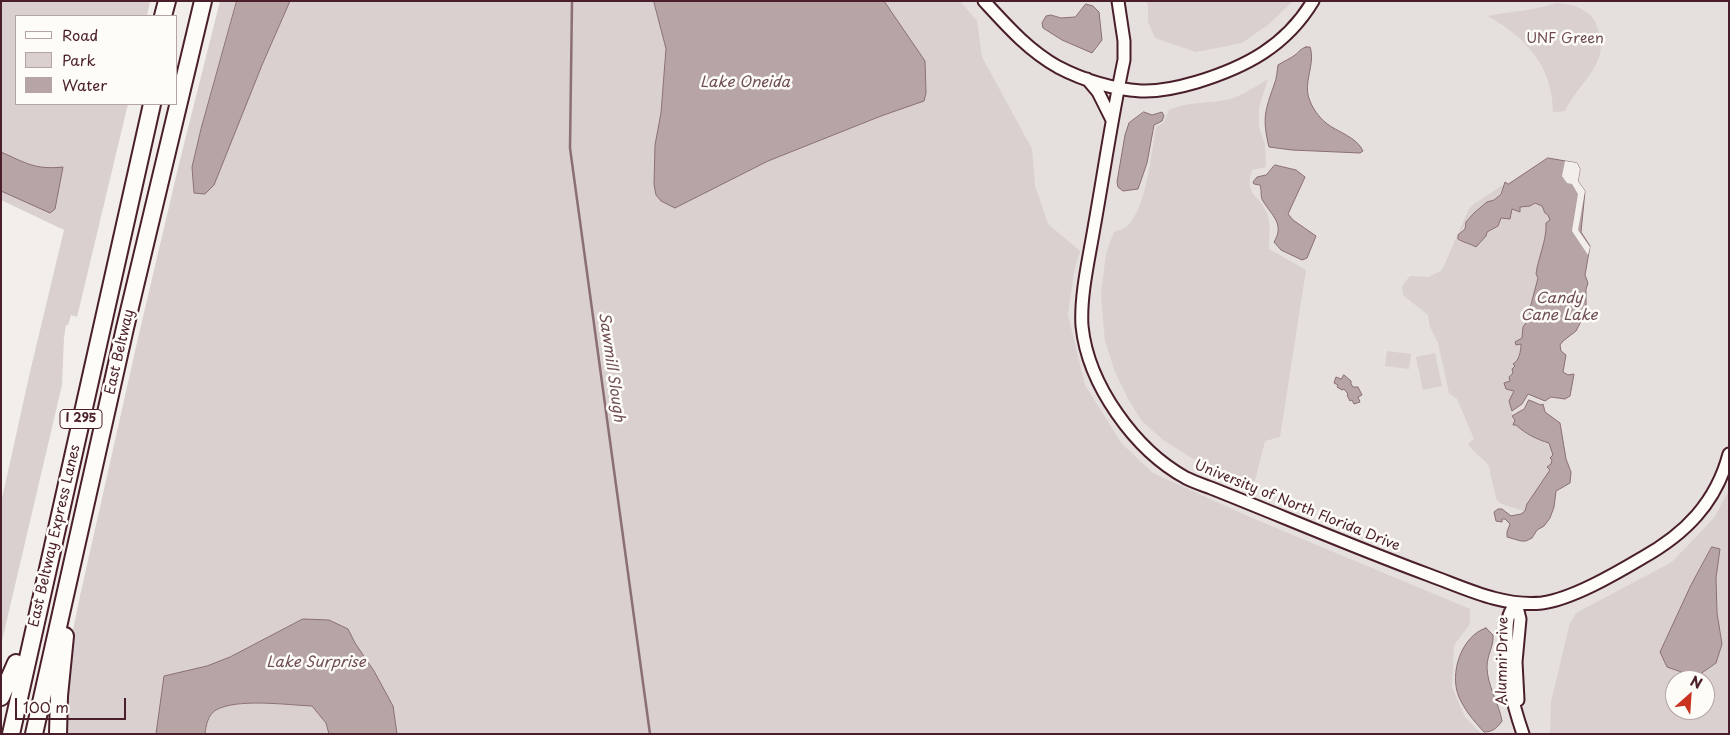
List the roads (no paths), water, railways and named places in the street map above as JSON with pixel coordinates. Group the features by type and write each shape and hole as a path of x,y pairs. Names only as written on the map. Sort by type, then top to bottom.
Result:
{"highway":[{"path":"154,15 157,1"},
{"path":"163,15 167,1"},
{"path":"172,15 175,1"},
{"name":"East Beltway","path":"34,734 123,337 203,1"},
{"name":"I 295","path":"1,733 143,105"},
{"name":"East Beltway Express Lanes","path":"11,734 152,105"},
{"path":"58,734 59,696 65,634 61,613"},
{"path":"1,697 16,663"}],"street":[{"path":"984,1 1014,34 1037,54 1059,67 1087,80 1142,91 1182,86 1224,74 1259,57 1281,39 1304,15 1313,1"},
{"name":"University of North Florida Drive","path":"1118,1 1124,40 1124,60 1087,267 1082,326 1092,368 1111,404 1133,436 1159,458 1186,478 1405,566 1496,600 1516,603 1542,603 1573,594 1638,561 1672,540 1692,522 1705,506 1719,481 1729,454"},
{"path":"1087,80 1098,92 1112,121"},
{"name":"Alumni Drive","path":"1516,603 1520,619 1516,662 1518,719 1523,734"}],"water":[{"path":"237,1 290,1 214,185 205,194 194,193 192,167"},
{"name":"Lake Oneida","path":"654,1 884,1 925,61 926,93 924,101 768,161 675,208 661,201 656,195 654,184 655,145 661,113 666,49"},
{"path":"1086,4 1093,6 1099,12 1102,40 1092,53 1062,40 1043,28 1042,23 1046,16 1051,15 1061,18 1075,17"},
{"path":"1306,47 1310,47 1311,53 1307,87 1311,104 1316,113 1326,123 1352,138 1360,146 1363,151 1360,153 1269,147 1265,121 1278,65"},
{"path":"1144,112 1152,115 1162,112 1164,116 1162,121 1154,125 1147,163 1138,189 1123,191 1118,187 1117,182 1125,135 1129,123"},
{"path":"1,152 38,166 63,167 55,209 50,213 1,191"},
{"name":"Candy Cane Lake","path":"1548,158 1577,163 1580,169 1578,181 1585,191 1581,232 1590,246 1585,275 1588,283 1586,289 1586,312 1576,331 1560,345 1561,351 1566,355 1563,372 1568,375 1574,374 1570,396 1565,399 1551,397 1545,401 1528,394 1522,404 1512,411 1509,401 1514,391 1506,389 1504,383 1510,381 1509,377 1513,373 1512,369 1515,366 1513,364 1517,361 1520,353 1521,344 1516,345 1515,342 1522,338 1523,327 1531,316 1529,312 1538,278 1536,274 1537,268 1545,236 1546,223 1550,220 1542,206 1535,203 1530,206 1520,207 1520,212 1512,209 1510,219 1501,218 1498,226 1487,232 1486,236 1476,247 1458,239 1458,235 1465,229 1466,222 1474,213 1487,202 1494,200 1501,194 1505,182 1508,184"},
{"path":"1275,165 1296,170 1305,177 1288,214 1293,220 1316,236 1307,258 1302,260 1281,250 1274,242 1277,236 1278,225 1262,199 1260,185 1253,182 1257,177 1266,175"},
{"path":"1344,375 1351,381 1353,387 1358,387 1362,395 1358,397 1360,402 1354,404 1352,400 1350,401 1344,389 1342,390 1337,387 1338,385 1334,383 1336,377 1341,379"},
{"path":"1529,400 1541,405 1543,404 1545,412 1560,423 1566,459 1571,472 1570,483 1556,491 1554,507 1550,518 1544,526 1537,530 1532,538 1521,541 1507,537 1510,524 1505,519 1502,519 1502,522 1496,521 1494,512 1502,509 1511,516 1525,511 1527,504 1550,470 1547,467 1551,464 1552,460 1550,458 1553,455 1549,443 1531,436 1516,425 1513,425 1515,420 1512,416 1524,409"},
{"path":"1712,547 1720,549 1716,578 1717,613 1722,644 1716,663 1706,670 1676,670 1667,667 1660,652 1691,585"},
{"name":"Lake Surprise","path":"303,619 329,620 348,629 393,706 397,734 329,734 326,723 312,706 249,703 225,706 213,712 209,717 205,734 156,734 164,676 207,666 230,657"},
{"path":"1486,628 1493,635 1487,663 1488,674 1502,721 1495,729 1484,732 1461,702 1455,678 1459,657 1464,647 1477,632"}],"waterway":[{"name":"Sawmill Slough","path":"572,1 570,148 650,734"}],"park label":[{"name":"UNF Green","path":"1565,39"}]}
